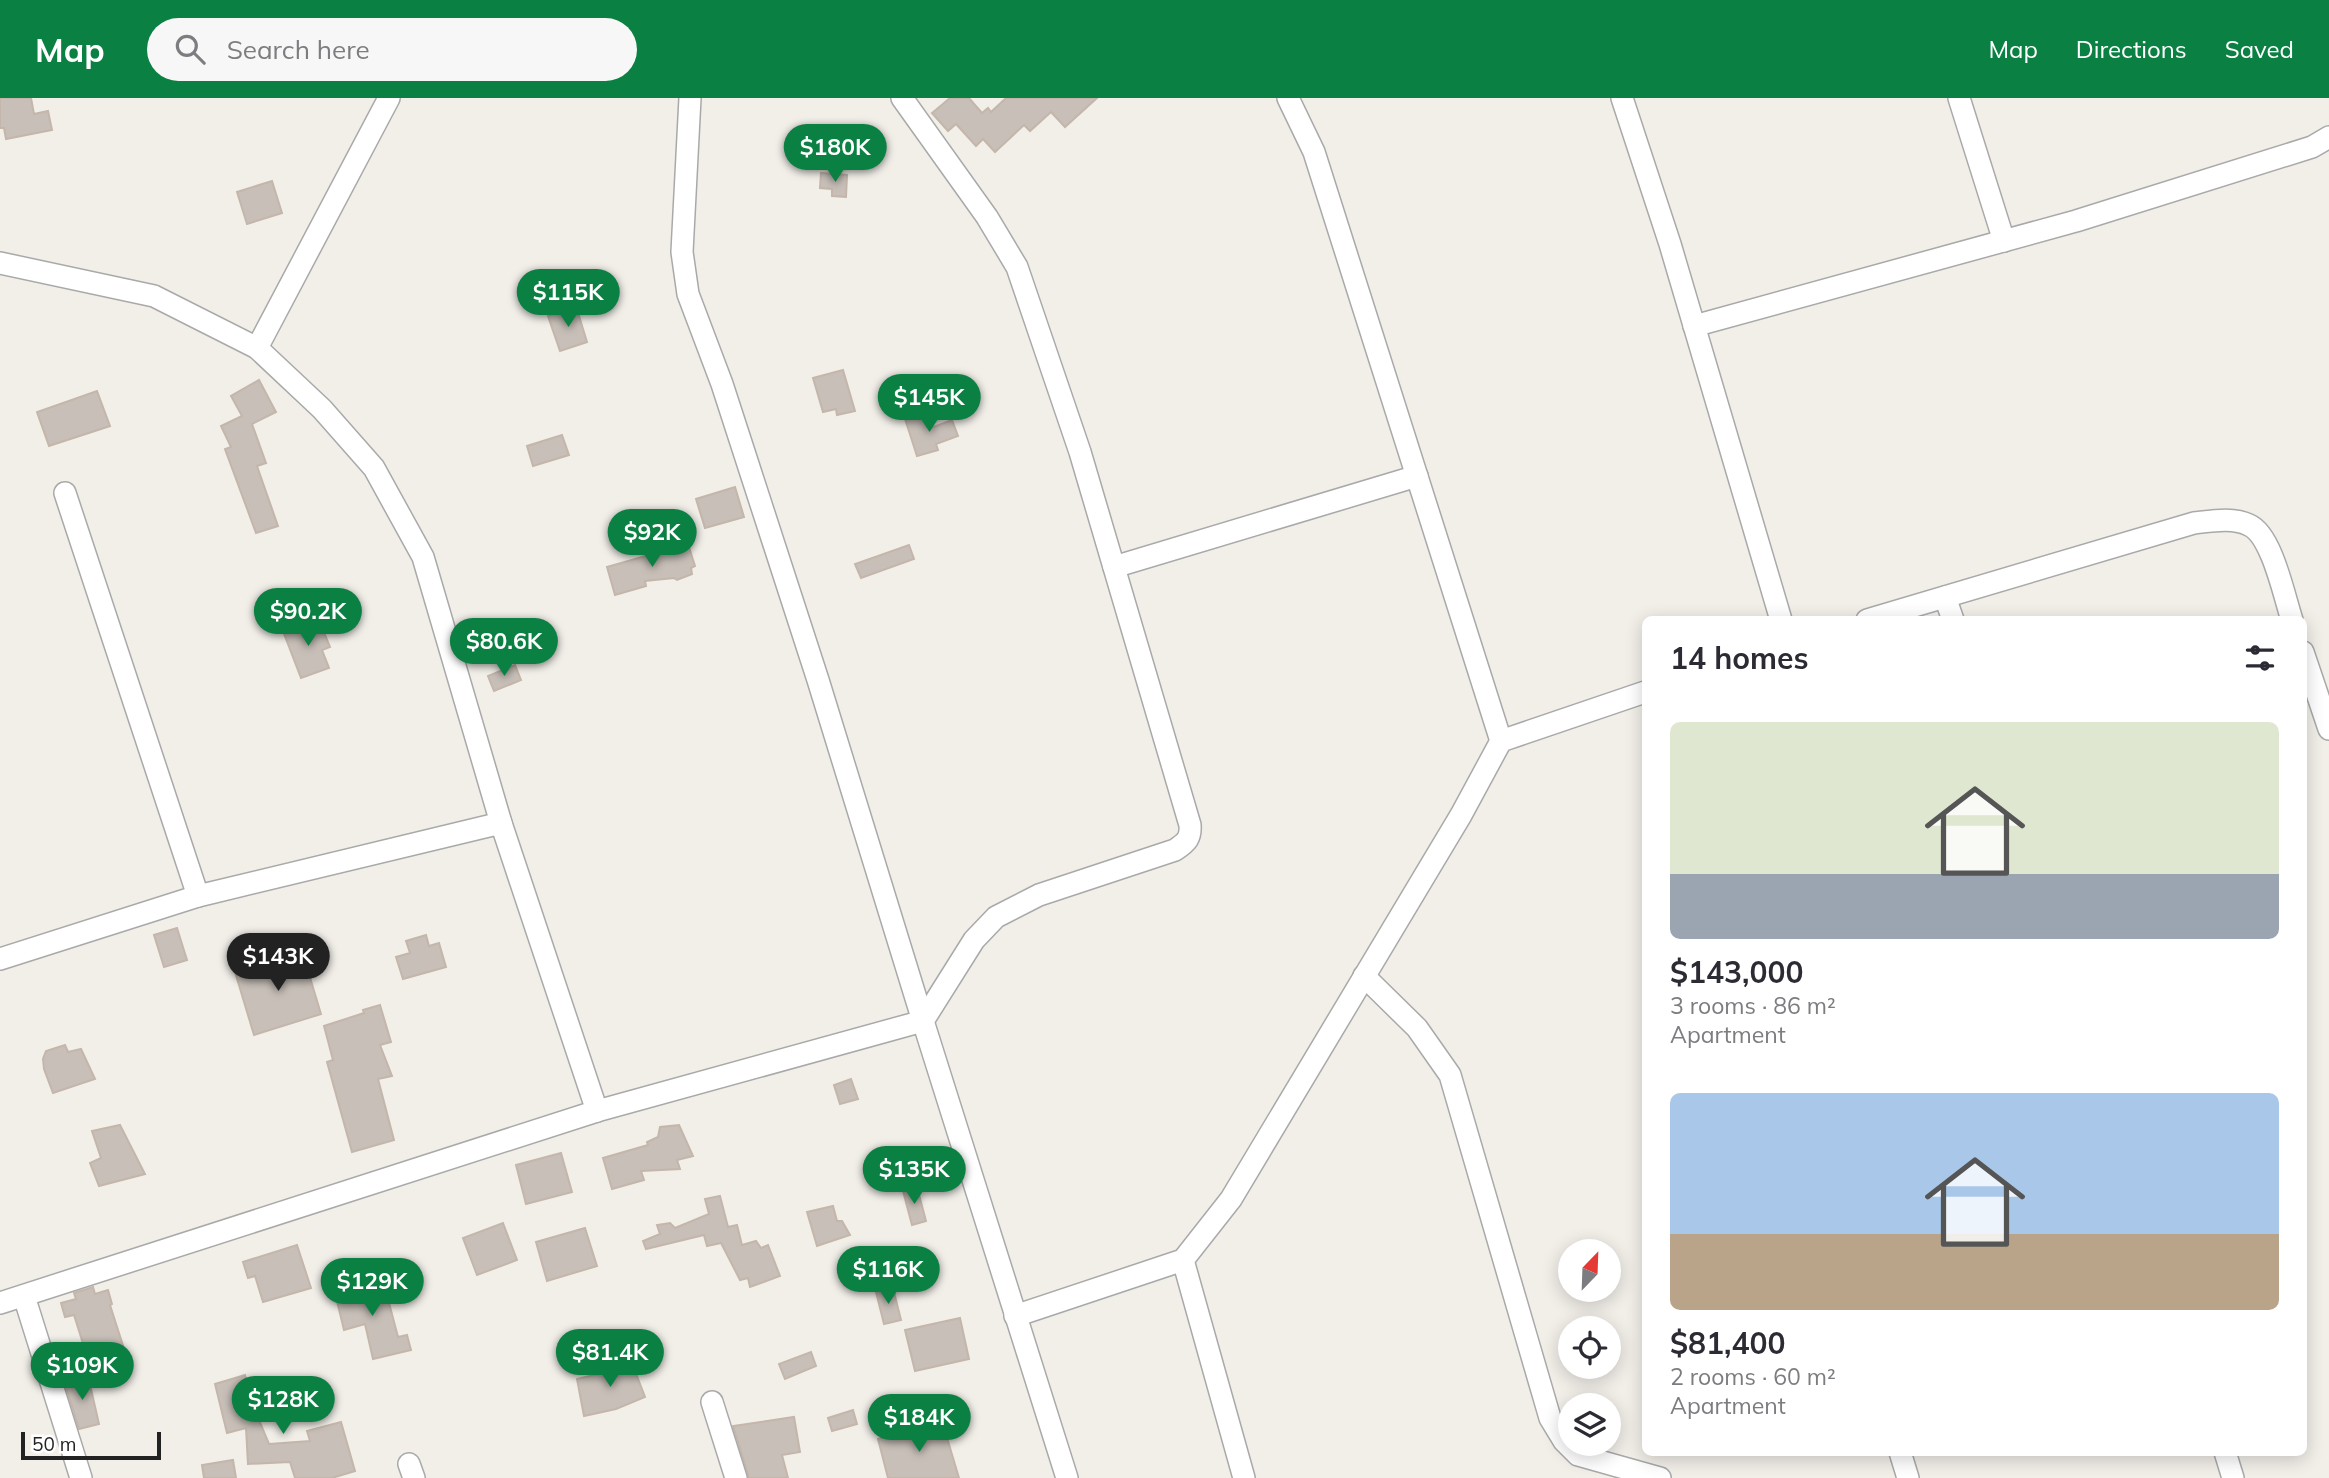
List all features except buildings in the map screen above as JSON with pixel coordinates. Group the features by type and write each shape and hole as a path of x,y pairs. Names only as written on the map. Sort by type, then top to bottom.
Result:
{"street":[{"path":"257,348 389,98"},
{"path":"690,98 682,252 688,294 722,384 801,629 1067,1478"},
{"path":"0,1303 597,1111 923,1021 974,940 996,917 1038,895 1186,843 1191,835 1190,825 1080,452 1017,267 987,217 902,98"},
{"path":"1288,98 1314,152 1501,741"},
{"path":"1622,98 1670,244 1780,616"},
{"path":"1959,98 2004,241"},
{"path":"1694,326 2076,221 2312,147 2329,137"},
{"path":"0,262 154,296 257,348 322,409 374,468 423,557 501,824 597,1111"},
{"path":"1114,567 1417,476"},
{"path":"65,493 198,896"},
{"path":"1881,616 2194,523 2223,519 2251,525 2270,547 2291,616"},
{"path":"1945,597 1952,616"},
{"path":"2307,662 2324,705 2329,729"},
{"path":"1015,1316 1183,1260 1231,1199 1461,816 1501,741 1642,693"},
{"path":"0,960 198,896 501,824"},
{"path":"1364,976 1417,1028 1450,1075 1550,1418 1564,1441 1578,1455 1660,1478"},
{"path":"1183,1260 1244,1478"},
{"path":"24,1296 81,1478"},
{"path":"712,1402 736,1478"},
{"path":"1901,1456 1908,1478"},
{"path":"2226,1456 2233,1478"}]}
